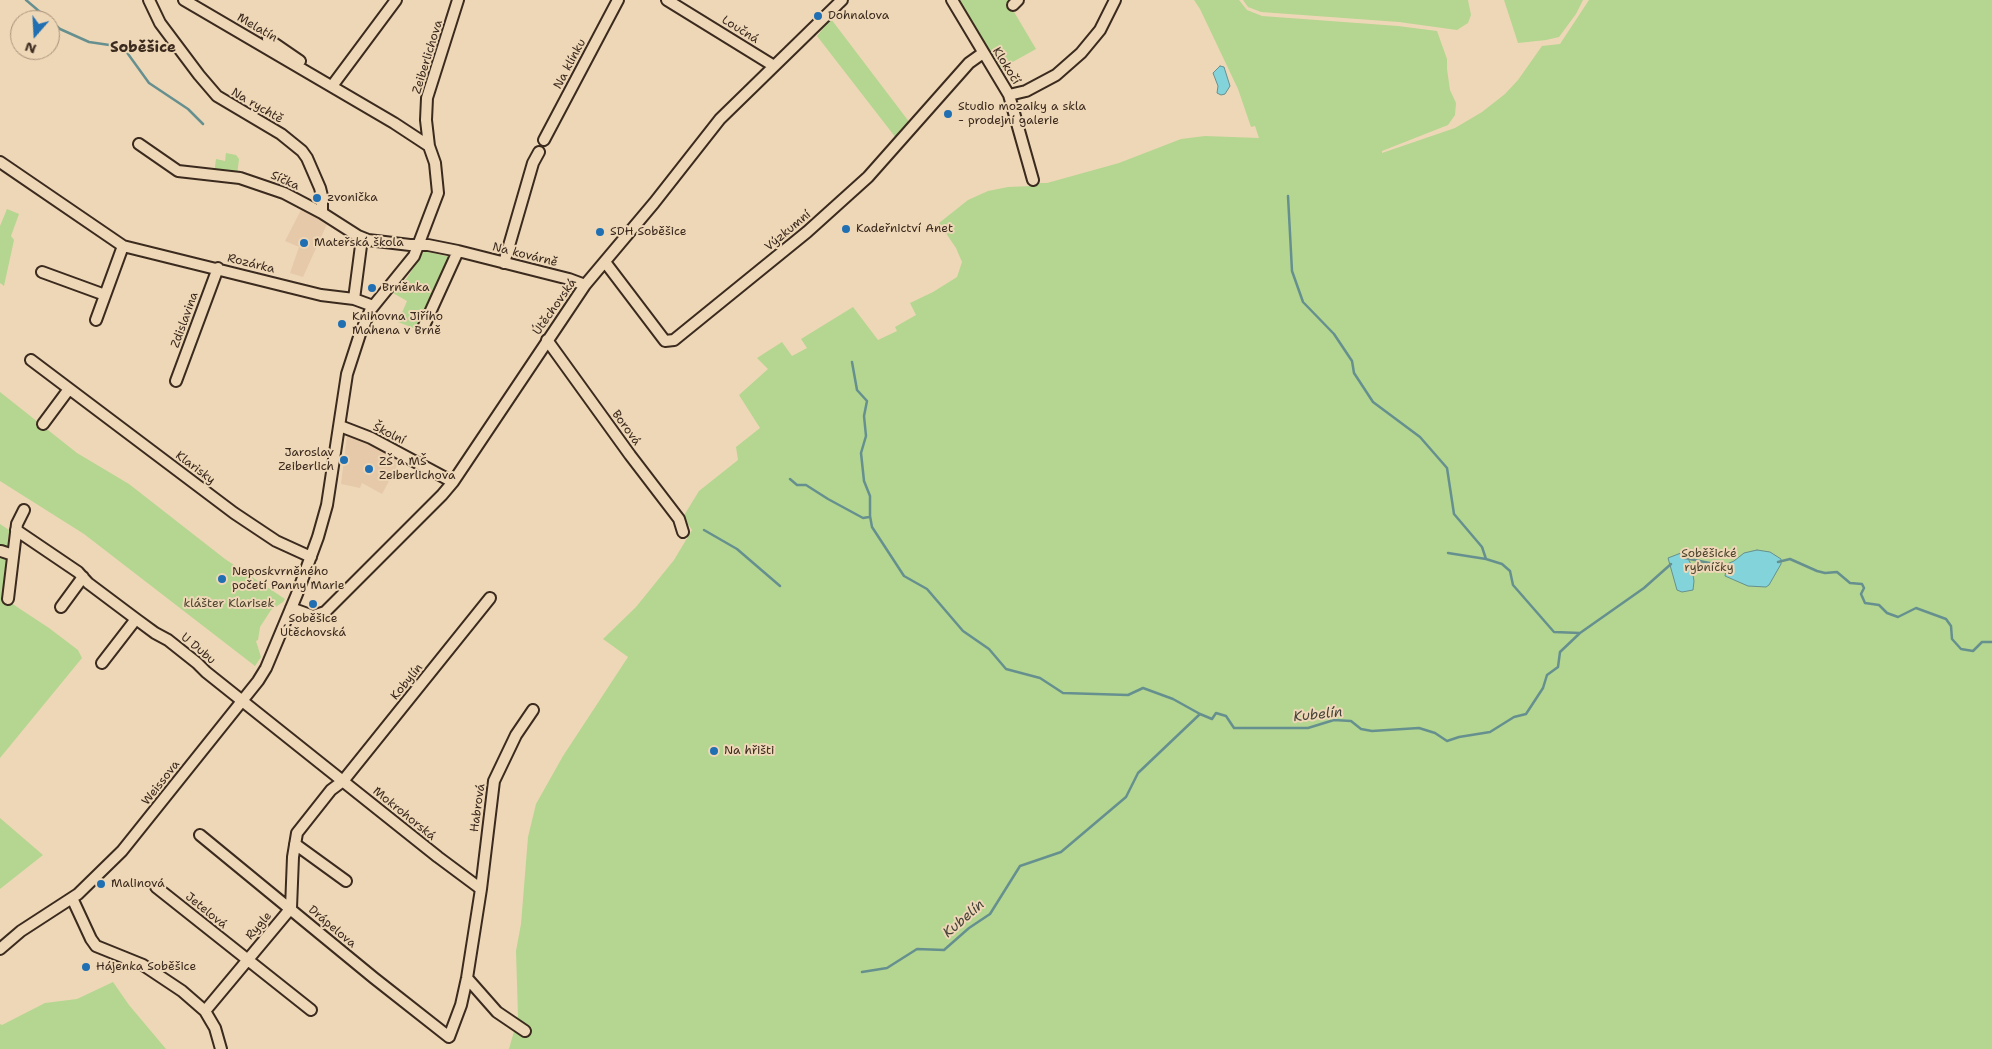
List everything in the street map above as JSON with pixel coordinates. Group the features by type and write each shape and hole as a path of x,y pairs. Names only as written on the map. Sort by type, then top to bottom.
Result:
{"street":[{"name":"Na rychtě","path":"149,0 160,22 217,96 281,134 302,151 307,158 321,192 322,213"},
{"name":"Melatín","path":"184,0 332,86 429,146"},
{"path":"332,86 396,0"},
{"name":"Zeiberlichova","path":"272,654 311,557 327,504 347,374 366,319 373,306 408,266 419,245 438,193 435,163 429,146 426,120 427,98 458,0"},
{"name":"Na klínku","path":"544,140 618,0"},
{"name":"Loučná","path":"667,0 774,66"},
{"name":"Útěchovská","path":"291,608 314,616 326,612 442,495 453,482 585,285 720,119 842,0"},
{"name":"Klokočí","path":"952,0 1009,95 1033,180"},
{"path":"1009,95 1026,91 1056,75 1081,53 1100,30 1115,0"},
{"name":"Melatín","path":"268,39 313,70 318,79"},
{"name":"Výzkumní","path":"605,262 665,340 674,340 807,232 868,177 969,63 983,53"},
{"name":"Síčka","path":"139,144 178,171 240,178 284,194 322,213 362,238 376,242 419,245"},
{"path":"504,263 533,163 538,152"},
{"name":"Rozárka","path":"0,162 123,246 321,294 354,298 373,306"},
{"path":"354,298 362,238"},
{"name":"Na kovárně","path":"419,245 458,251 585,285"},
{"path":"96,320 123,246"},
{"path":"423,328 458,251"},
{"name":"Zdislavina","path":"176,381 218,268"},
{"path":"42,272 106,295"},
{"name":"Borová","path":"547,340 679,519 683,532"},
{"name":"Klarisky","path":"31,360 234,513 289,549 311,557"},
{"path":"43,424 70,389"},
{"name":"Školní","path":"340,426 371,438 453,482"},
{"path":"8,599 16,530 24,510"},
{"name":"U Dubu","path":"16,530 83,577 155,634 168,640 242,700"},
{"path":"1,550 13,555"},
{"path":"61,607 83,577"},
{"name":"Kobylín","path":"343,781 490,598"},
{"path":"102,663 136,619"},
{"name":"Weissova","path":"0,949 20,932 87,887 122,851 262,675 272,654"},
{"name":"Mokrohorská","path":"242,700 438,857 481,889"},
{"name":"Habrová","path":"481,889 494,781 516,735 533,710"},
{"path":"291,908 297,833 331,790 343,781"},
{"name":"Drápelova","path":"200,836 449,1037 461,1005 467,978"},
{"path":"295,844 346,881"},
{"name":"Jetelová","path":"156,887 311,1010"},
{"path":"481,889 467,978 497,1012 524,1031"},
{"path":"72,898 96,946 129,958 153,970 182,991 205,1011 215,1028 221,1049"},
{"name":"Rygle","path":"205,1011 291,908"}],"shaded area":[{"name":"Mateřská škola","path":"302,208 328,222 303,277 290,273 299,247 285,241"},
{"name":"ZŠ a MŠ Zeiberlichova","path":"347,435 401,459 382,494 362,483 360,488 341,484"}],"green space":[{"path":"960,0 1007,0 1036,49 1000,69"},
{"name":"Soběšické rybníčky","path":"1194,0 1239,0 1247,10 1262,16 1398,26 1437,31 1447,59 1450,90 1456,103 1455,115 1448,125 1382,151 1382,153 1455,128 1482,112 1505,94 1518,80 1542,46 1560,44 1589,0 1992,0 1992,1049 509,1049 518,1017 516,951 521,924 528,837 536,804 563,756 628,657 603,639 636,607 674,560 692,530 683,517 699,491 738,460 736,447 760,428 739,395 768,369 757,358 782,342 792,356 807,348 801,339 853,307 878,340 897,331 895,327 916,315 910,303 933,292 957,277 962,262 956,248 939,223 968,200 988,191 1008,187 1032,186 1032,183 1047,183 1119,163 1181,139 1205,136 1259,138 1255,126 1251,127 1238,89"},
{"path":"1243,0 1468,0 1471,15 1468,23 1457,30 1399,22 1261,12 1248,7"},
{"path":"1504,0 1583,0 1576,14 1559,37 1518,43"},
{"path":"831,19 910,123 896,138 817,36"},
{"path":"226,153 236,155 239,159 237,175 214,173 216,159 225,161"},
{"path":"7,209 19,214 11,236 14,240 4,286 0,283 0,226"},
{"path":"424,251 450,257 416,329 398,322 407,301 393,293 407,278"},
{"name":"klášter Klarisek","path":"0,392 77,453 129,484 225,559 285,599 271,610 260,627 258,640 256,641 261,657 255,666 84,534 0,481"},
{"path":"0,524 9,530 5,599 78,650 82,658 0,758"},
{"path":"0,818 43,855 0,889"},
{"path":"113,982 129,1005 166,1049 0,1049 0,1024 2,1025 45,1003 77,999"}],"water":[{"path":"1220,66 1224,67 1230,86 1225,94 1221,95 1217,93 1218,86 1213,73"},
{"path":"1757,550 1770,552 1781,559 1781,564 1769,585 1766,587 1748,586 1725,576 1727,564 1744,553"},
{"path":"1681,553 1687,557 1691,564 1694,581 1693,590 1682,592 1677,590 1668,558"}],"waterway":[{"path":"26,0 60,29 89,42 123,47 149,83 188,109 203,124"},
{"path":"1288,196 1292,271 1303,302 1334,334 1352,361 1354,373 1373,402 1420,437 1447,468 1454,514 1482,547 1486,559 1502,564 1510,571 1513,585 1554,632 1580,633"},
{"path":"852,362 857,390 867,401 864,416 866,436 861,453 864,481 870,496 872,527 904,576 927,589 963,631 989,649 1006,669 1040,678 1063,693 1128,695 1143,688 1173,699 1200,714"},
{"path":"790,479 797,485 806,485 863,518 869,517"},
{"path":"704,530 737,549 780,586"},
{"path":"1448,553 1486,559"},
{"name":"Kubelín","path":"1685,558 1729,567"},
{"name":"Kubelín","path":"1778,562 1790,559 1817,571 1825,573 1837,572 1850,583 1862,584 1864,588 1861,594 1865,603 1879,605 1887,613 1898,617 1916,608 1946,619 1951,626 1952,639 1961,649 1973,651 1982,642 1992,642"},
{"name":"Kubelín","path":"862,972 887,968 917,949 944,950 969,928 990,914 1020,866 1061,852 1126,797 1138,773 1200,714 1212,719 1216,713 1226,716 1234,728 1308,728 1334,720 1351,721 1361,729 1372,731 1419,728 1435,733 1447,741 1490,732 1514,717 1526,714 1543,688 1547,675 1558,667 1560,652 1580,633 1644,588 1671,564"}],"place":[{"name":"Dohnalova","path":"818,16"},
{"name":"Studio mozaiky a skla - prodejní galerie","path":"948,114"},
{"name":"zvonička","path":"317,198"},
{"name":"Kadeřnictví Anet","path":"846,229"},
{"name":"SDH Soběšice","path":"600,232"},
{"name":"Mateřská škola","path":"304,243"},
{"name":"Brněnka","path":"372,288"},
{"name":"Knihovna Jiřího Mahena v Brně","path":"342,324"},
{"name":"Jaroslav Zeiberlich","path":"344,460"},
{"name":"ZŠ a MŠ Zeiberlichova","path":"369,469"},
{"name":"Neposkvrněného početí Panny Marie","path":"222,579"},
{"name":"Soběšice Útěchovská","path":"313,604"},
{"name":"Na hřišti","path":"714,751"},
{"name":"Malinová","path":"101,884"},
{"name":"Hájenka Soběšice","path":"86,967"}],"district":[{"name":"Soběšice","path":"143,48"}]}
